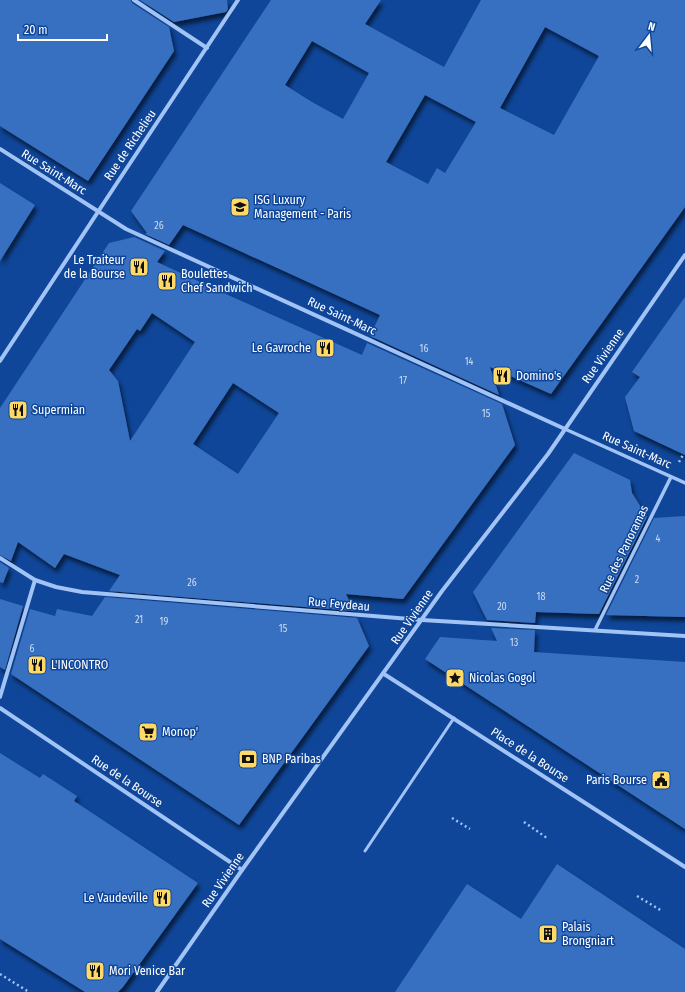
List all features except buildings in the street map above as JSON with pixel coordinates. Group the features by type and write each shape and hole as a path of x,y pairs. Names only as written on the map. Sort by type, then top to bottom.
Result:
{"street":[{"path":"134,0 207,48"},
{"name":"Rue de Richelieu","path":"0,361 238,0"},
{"name":"Rue Saint-Marc","path":"0,149 126,229 685,483"},
{"name":"Rue Vivienne","path":"157,992 242,870 384,674 442,591 548,454 685,255"},
{"name":"Rue des Panoramas","path":"595,630 671,477"},
{"name":"Rue Feydeau","path":"0,558 35,580 56,587 82,592 422,620 685,636"},
{"path":"0,697 35,580"},
{"name":"Place de la Bourse","path":"384,674 685,867"},
{"name":"Rue de la Bourse","path":"0,708 242,870"}],"lane":[{"path":"365,851 454,718"}],"path":[{"path":"452,818 470,829"},
{"path":"524,822 547,838"},
{"path":"638,896 662,911"},
{"path":"0,974 29,992"}],"place":[{"name":"ISG Luxury Management - Paris","path":"240,207"},
{"name":"Le Traiteur de la Bourse","path":"139,267"},
{"name":"Boulettes Chef Sandwich","path":"167,281"},
{"name":"Le Gavroche","path":"325,348"},
{"name":"Domino's","path":"502,376"},
{"name":"Supermian","path":"18,410"},
{"name":"L'INCONTRO","path":"37,665"},
{"name":"Nicolas Gogol","path":"455,678"},
{"name":"Monop'","path":"148,732"},
{"name":"BNP Paribas","path":"248,759"},
{"name":"Paris Bourse","path":"661,780"},
{"name":"Le Vaudeville","path":"162,898"},
{"name":"Palais Brongniart","path":"548,934"},
{"name":"Mori Venice Bar","path":"95,971"}]}
